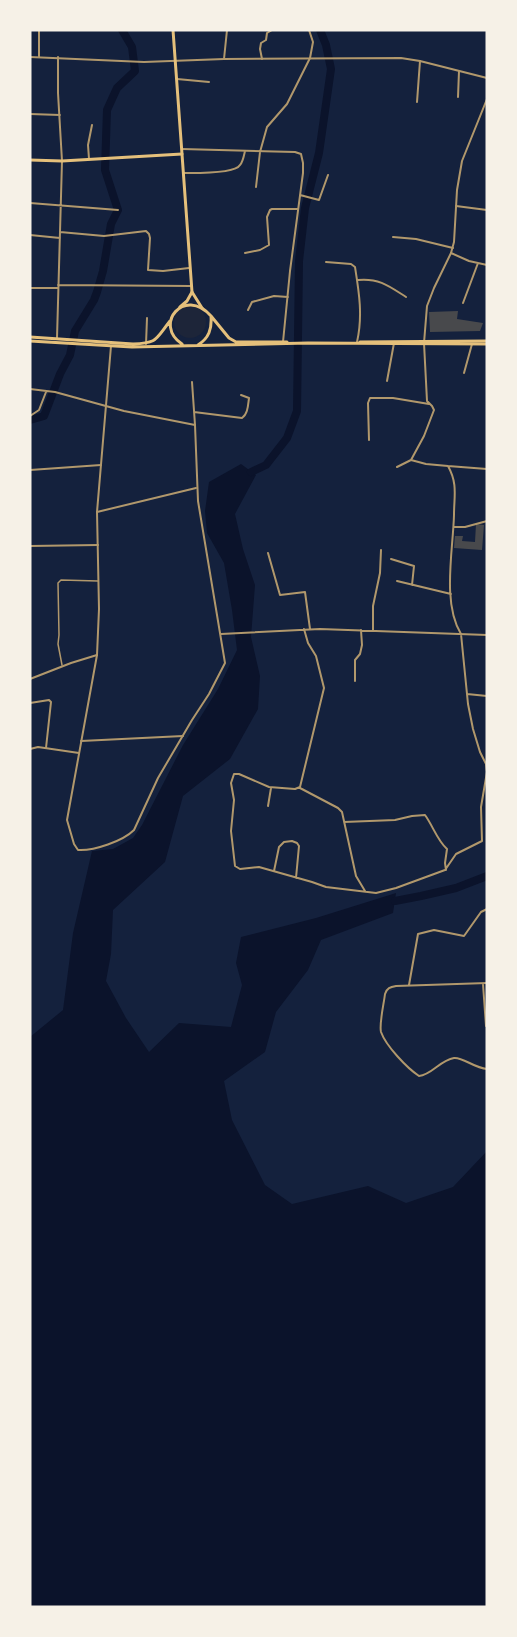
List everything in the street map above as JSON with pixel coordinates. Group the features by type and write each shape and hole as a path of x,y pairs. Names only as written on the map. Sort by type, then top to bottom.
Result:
{"main road":[{"path":"173,30 192,292 202,308 234,341 292,343"},
{"path":"30,160 89,159 182,152"},
{"path":"77,342 146,344 154,341 192,292"},
{"path":"180,307 191,304 202,308"},
{"path":"196,345 208,336 211,316"},
{"path":"170,321 173,336 186,345"},
{"path":"30,339 57,338 65,341"},
{"path":"30,339 132,347 308,342 487,342"},
{"path":"308,342 472,344 487,342"}],"street":[{"path":"39,30 39,57"},
{"path":"224,59 227,30"},
{"path":"262,58 261,43 266,40 267,33 272,30"},
{"path":"256,187 260,152 267,127 287,104 310,58 313,42 309,30"},
{"path":"30,57 133,62 262,58 401,58 487,78"},
{"path":"57,338 62,160 58,57"},
{"path":"417,102 420,61"},
{"path":"459,71 459,97"},
{"path":"177,79 209,82"},
{"path":"397,467 411,460 433,413 433,408 427,401 424,342 427,306 453,248 462,161 487,99"},
{"path":"30,114 60,115"},
{"path":"89,159 88,145 92,125"},
{"path":"183,173 236,169 245,151"},
{"path":"182,152 245,151 301,154 303,163 300,195 283,342"},
{"path":"300,195 317,200 321,198 328,175"},
{"path":"30,203 118,210"},
{"path":"456,206 487,210"},
{"path":"245,253 260,250 269,245 267,217 270,210 298,210"},
{"path":"60,232 104,237 140,231 147,232 150,238 148,270 189,268"},
{"path":"30,234 60,238"},
{"path":"393,237 416,239 453,248"},
{"path":"451,254 487,265"},
{"path":"326,262 354,266 358,280 360,317 357,342"},
{"path":"463,303 478,263"},
{"path":"358,280 367,279 384,283 406,297"},
{"path":"30,288 191,286"},
{"path":"248,309 252,303 274,296 288,297"},
{"path":"146,344 147,318"},
{"path":"387,381 394,343"},
{"path":"464,373 472,344"},
{"path":"111,345 97,512 99,609 97,655 66,822 77,849 85,850 106,845 132,832 158,778 224,666 225,657 196,488 197,458 192,382"},
{"path":"30,389 55,392 146,416 195,425"},
{"path":"30,416 39,410 48,391"},
{"path":"194,412 242,418 248,410 249,398 242,395"},
{"path":"369,440 370,398 393,398 429,404"},
{"path":"411,460 423,464 487,469"},
{"path":"30,470 101,465"},
{"path":"365,891 356,876 340,810 299,788 271,788 238,774 234,774 231,783 234,800 231,835 236,868 240,869 253,867 326,887 374,893 446,870 456,854 481,843 483,840 481,807 487,772 473,729 461,634 455,620 451,594 455,484 448,466"},
{"path":"97,512 196,488"},
{"path":"454,526 468,527 487,521"},
{"path":"30,546 98,545"},
{"path":"373,630 373,606 380,573 381,550"},
{"path":"268,553 280,595 305,592 310,629"},
{"path":"391,559 414,566 412,585"},
{"path":"62,666 58,644 58,584 61,580 98,581"},
{"path":"397,581 451,594"},
{"path":"299,788 324,688 316,656 308,643 304,629"},
{"path":"221,634 310,629 487,635"},
{"path":"355,681 355,660 360,654 362,645 361,630"},
{"path":"30,679 97,655"},
{"path":"467,694 487,696"},
{"path":"30,703 45,700 51,702 46,748"},
{"path":"81,741 183,736"},
{"path":"30,749 38,747 79,753"},
{"path":"268,806 271,788"},
{"path":"344,822 398,820 425,815 447,849 446,870"},
{"path":"274,871 279,847 286,841 296,842 299,846 296,878"},
{"path":"409,985 418,934 434,930 465,936 481,912 487,909"},
{"path":"486,1026 485,984 409,985 396,986 386,991 381,1032 401,1060 417,1075 424,1076 439,1064 454,1058 461,1058 479,1068 487,1069"}],"shaded area":[{"path":"190,306 202,310 206,322 202,334 190,338 178,334 174,322 178,310"},
{"path":"241,464 256,475 235,514 255,585 251,637 260,676 258,709 230,759 183,796 165,862 113,910 111,954 106,981 126,1018 149,1052 179,1023 231,1027 242,985 236,963 241,937 316,918 396,893 393,913 321,940 308,970 276,1012 265,1052 224,1081 232,1120 265,1185 292,1204 368,1186 406,1203 453,1187 487,1151 487,1607 30,1607 30,1037 63,1010 73,933 92,851 113,849 133,838 183,745 218,689 237,650 224,563 207,533 205,511 209,482"}],"building":[{"path":"458,311 457,319 483,323 480,331 430,332 429,312"},
{"path":"476,524 484,525 482,550 454,548 455,536 463,536 462,541 475,542"}],"waterway":[{"path":"30,420 44,416 70,355 75,331 94,300 103,271 111,224 118,210 105,170 107,110 117,88 135,71 132,47 122,30"},
{"path":"251,472 266,465 287,438 297,411 299,261 305,208 319,153 331,69 320,30"},
{"path":"395,901 456,888 487,876"}]}
